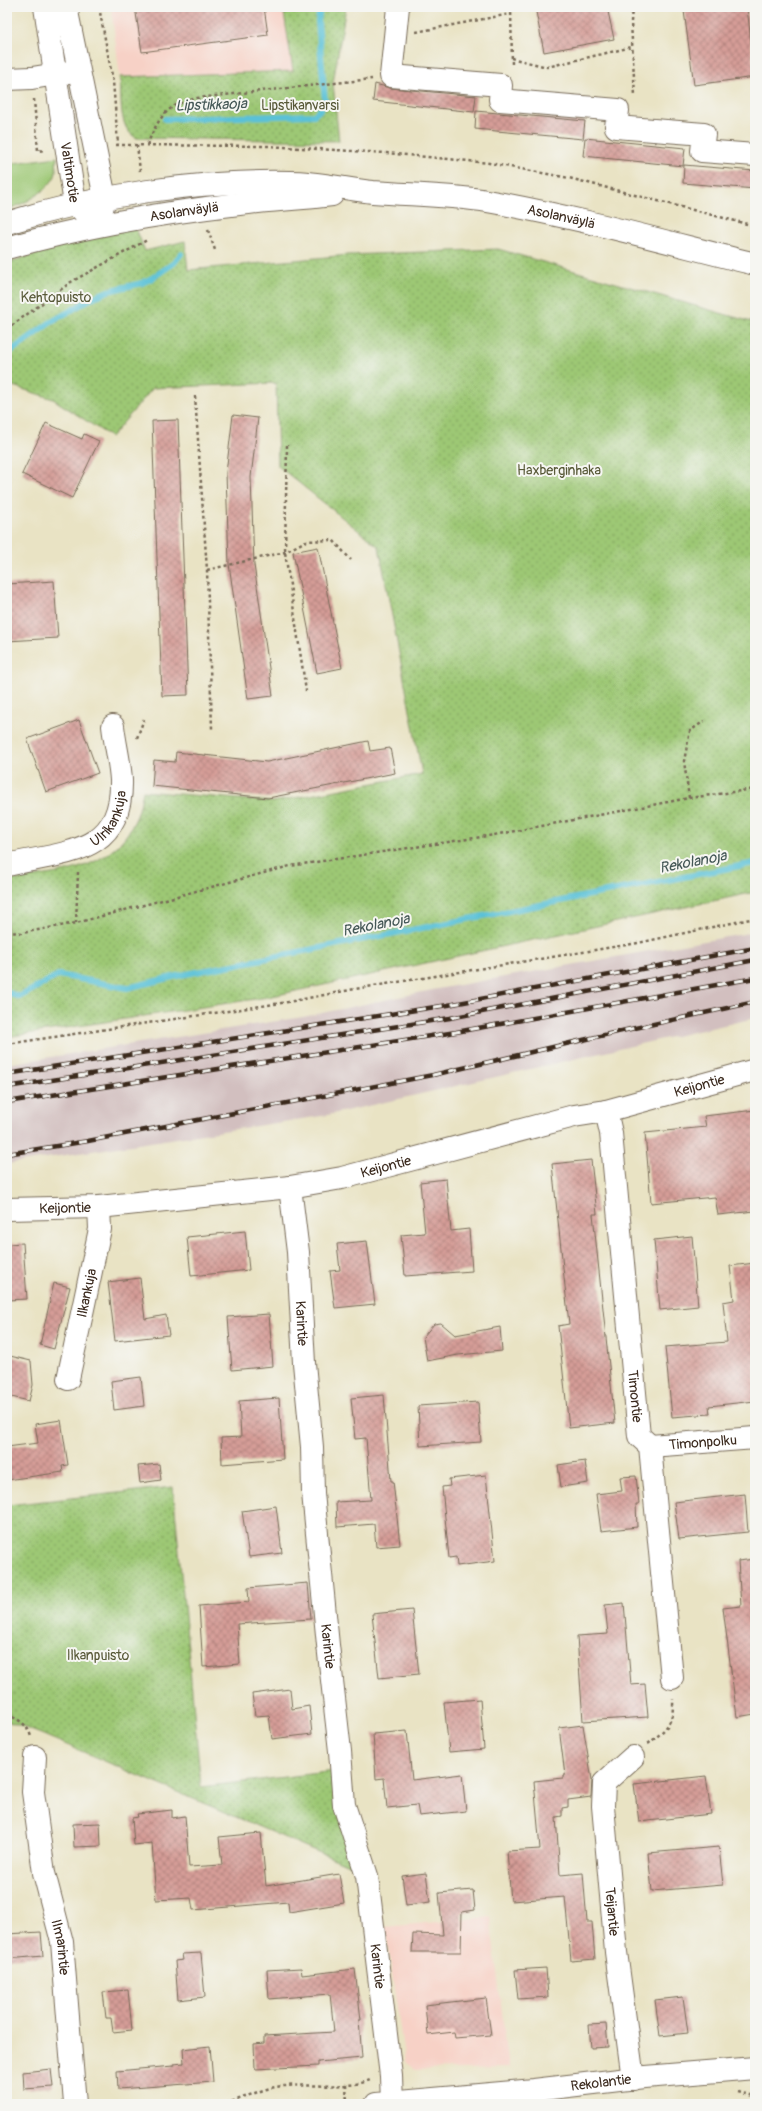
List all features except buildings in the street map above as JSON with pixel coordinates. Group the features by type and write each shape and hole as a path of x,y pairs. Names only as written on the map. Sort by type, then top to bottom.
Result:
{"street":[{"name":"Valtimotie","path":"46,7 75,204 98,225 105,198 66,7"},
{"path":"398,7 391,76 501,85 500,100 618,110 616,127 704,134 702,150 755,155"},
{"path":"7,79 55,75 79,70"},
{"name":"Asolanväylä","path":"7,223 75,204 155,190 268,182 291,182 363,191 454,197 487,201 566,217 755,264"},
{"name":"Asolanväylä","path":"7,248 98,225 241,203 292,200 363,191"},
{"name":"Ulrikankuja","path":"7,865 82,848 100,838 109,830 116,815 120,798 121,779 113,726"},
{"name":"Keijontie","path":"7,1209 99,1207 290,1187 342,1178 574,1116 606,1111 755,1070"},
{"name":"Timontie","path":"606,1111 611,1133 639,1436 650,1446"},
{"name":"Karintie","path":"290,1187 298,1252 304,1363 312,1447 313,1492 340,1751 344,1805 367,1876 391,2076 384,2103"},
{"name":"Ilkankuja","path":"68,1378 100,1229 99,1207"},
{"name":"Timonpolku","path":"650,1446 755,1438"},
{"path":"650,1446 672,1678"},
{"name":"Teijantie","path":"632,1757 604,1783 603,1806 616,1952 633,2079"},
{"name":"Ilmarintie","path":"35,1758 25,1792 62,1942 75,2104"},
{"name":"Rekolantie","path":"384,2103 535,2097 633,2079 755,2068"}],"path":[{"path":"99,7 114,81 118,144"},
{"path":"501,85 512,69 511,7"},
{"path":"632,7 632,46 637,129"},
{"path":"396,36 510,14"},
{"path":"511,58 547,67 632,46"},
{"path":"147,145 157,121 169,108 180,102 197,98 300,88 391,76"},
{"path":"94,146 118,144 266,146 386,153 489,163 569,178 755,226"},
{"path":"38,151 66,149"},
{"path":"208,230 215,250"},
{"path":"7,329 71,282 149,239"},
{"path":"195,396 207,570 212,729"},
{"path":"287,445 285,552 306,691"},
{"path":"207,570 285,552 306,541 333,540 351,560"},
{"path":"689,798 684,760 690,731 704,721"},
{"path":"7,932 22,933 76,923 290,866 494,835 689,798 755,789"},
{"path":"76,923 78,869"},
{"path":"7,1044 288,1002 630,944 755,918"},
{"path":"632,1757 667,1728 672,1718 672,1678"},
{"path":"7,1714 20,1720 29,1731 35,1758"},
{"path":"346,2084 347,2104"}],"shaded area":[{"path":"111,7 283,7 293,71 120,77"},
{"path":"755,932 755,1018 328,1115 7,1164 7,1064 303,1017 437,989"},
{"path":"490,1917 509,2068 415,2070 405,2062 385,1927"}],"green space":[{"name":"Lipstikanvarsi","path":"283,7 346,7 333,83 339,141 137,138 126,128 123,120 120,77 293,71"},
{"path":"57,157 56,172 52,182 34,197 20,205 7,209 7,164"},
{"name":"Haxberginhaka","path":"135,226 145,251 185,241 188,270 348,255 498,249 755,323 755,892 268,997 7,1037 7,881 64,872 82,867 98,860 113,850 126,836 137,815 143,791 273,802 422,774 379,547 278,466 276,383 153,388 111,437 53,399 7,384 7,263 53,248"},
{"name":"Ilkanpuisto","path":"173,1487 201,1787 335,1771 358,1869 41,1734 7,1721 7,1505"}],"waterway":[{"name":"Lipstikkaoja","path":"165,119 314,115 321,109 325,101 318,22 320,7"},
{"path":"7,354 51,322 94,297 108,291 142,283 152,278 174,263 181,254"},
{"name":"Rekolanoja","path":"7,992 19,997 59,975 127,988 181,975 755,863"}],"railway":[{"path":"7,1074 448,1005 755,948"},
{"path":"7,1087 450,1018 755,960"},
{"path":"7,1102 456,1032 755,978"},
{"path":"7,1154 88,1141 433,1075 626,1030 755,1002"}],"park label":[{"name":"Kehtopuisto","path":"56,297"}]}
